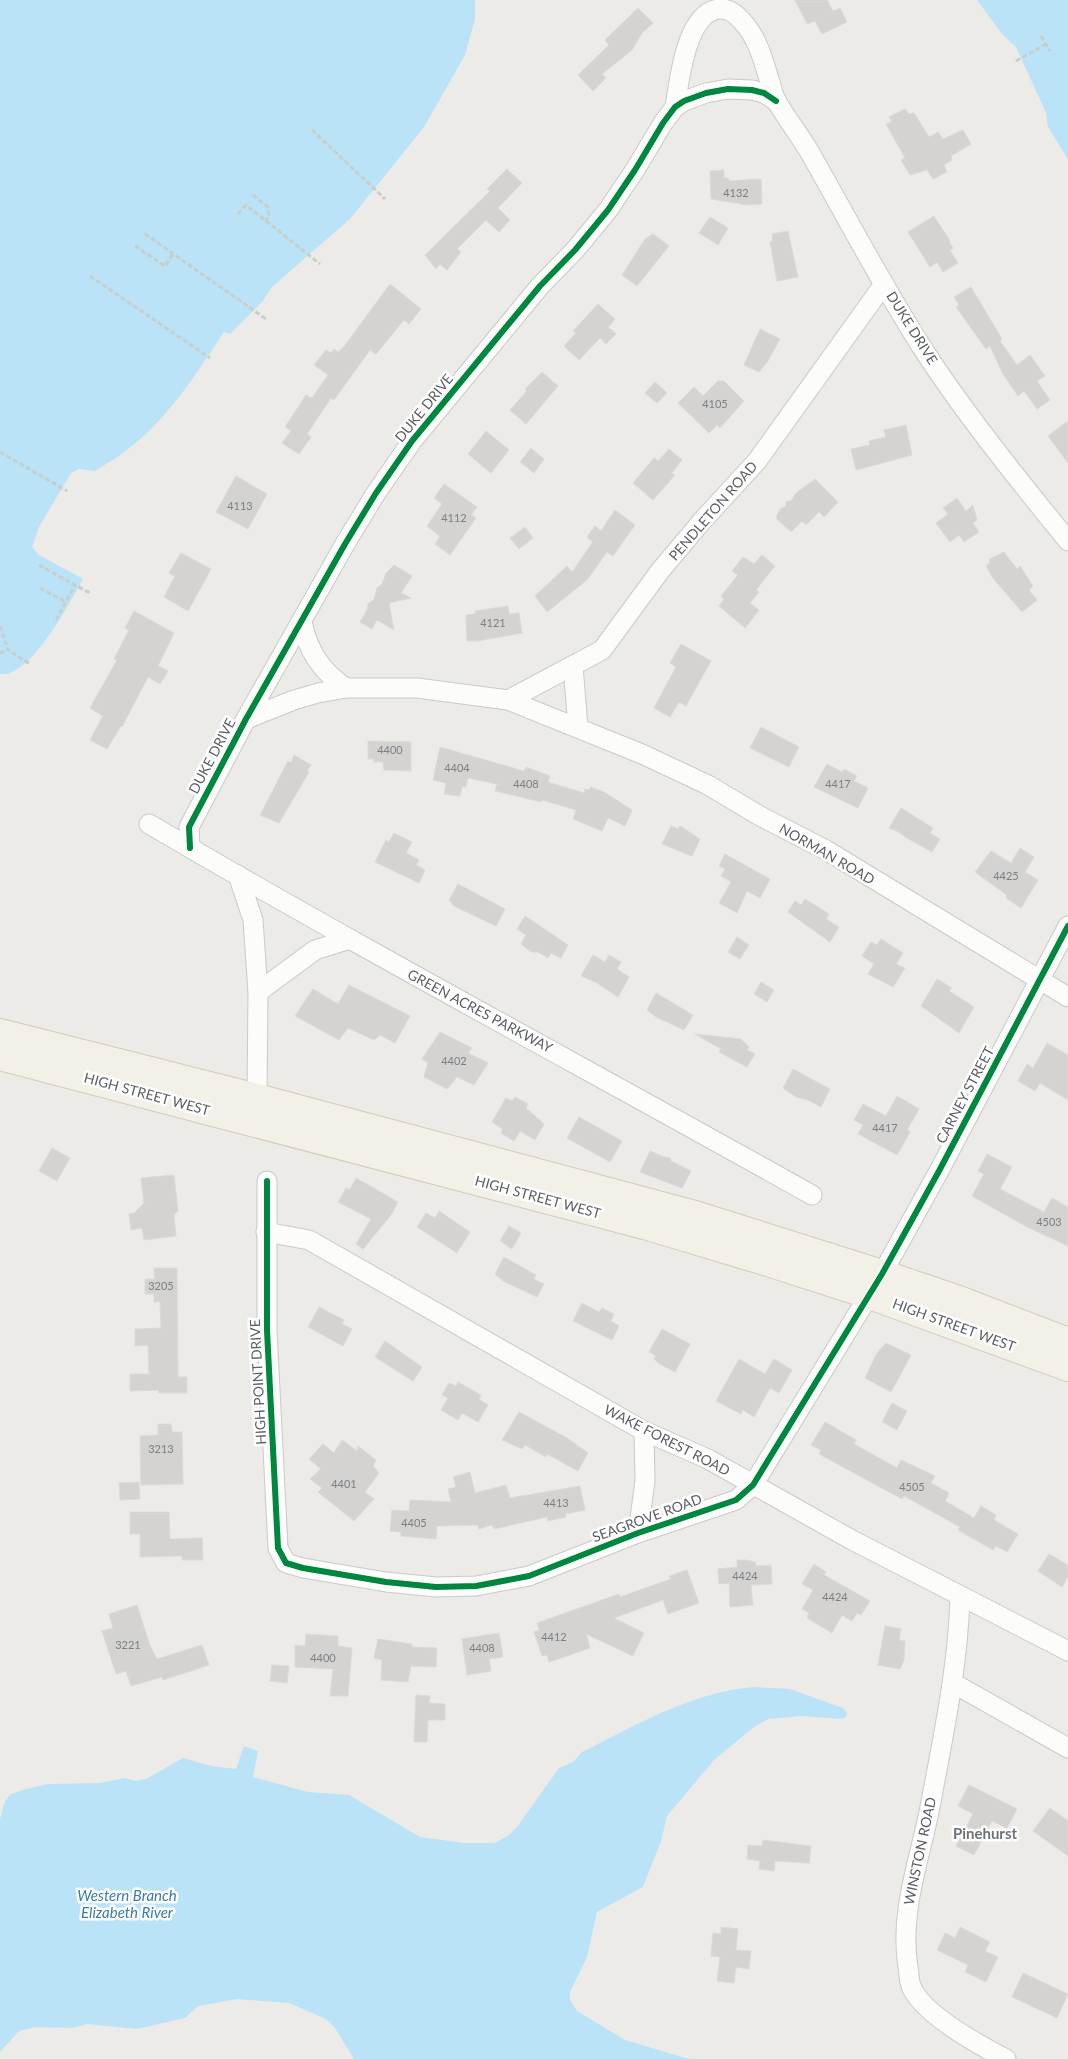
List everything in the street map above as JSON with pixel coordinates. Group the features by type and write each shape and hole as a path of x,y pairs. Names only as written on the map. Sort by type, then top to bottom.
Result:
{"main road":[{"name":"HIGH STREET WEST","path":"0,1033 257,1098 695,1215 876,1284 1068,1367"},
{"name":"HIGH STREET WEST","path":"0,1056 648,1226 771,1263 959,1300 1068,1342"}],"street":[{"name":"DUKE DRIVE","path":"675,107 680,70 687,46 700,21 708,13 720,9 737,15 750,29 758,45 776,101 805,144 884,284 922,346 975,422 1068,541"},
{"name":"DUKE DRIVE","path":"190,848 188,827 246,720 376,493 412,441 540,286 576,250 608,210 675,107 684,101 706,93 728,89 752,90 776,101"},
{"name":"PENDLETON ROAD","path":"508,700 602,650 666,564 757,461 884,284"},
{"path":"302,622 312,653 322,668 346,688"},
{"path":"573,666 578,727"},
{"name":"NORMAN ROAD","path":"246,720 294,700 346,688 417,688 508,700 642,754 708,786 760,816 826,850 1068,997"},
{"name":"GREEN ACRES PARKWAY","path":"149,824 350,939 599,1075 812,1195"},
{"path":"238,876 253,920 258,992 257,1098"},
{"name":"CARNEY STREET","path":"876,1284 939,1171 1068,926"},
{"path":"258,992 316,950 350,939"},
{"name":"HIGH POINT DRIVE","path":"267,1181 267,1330 278,1548 286,1563 302,1568"},
{"name":"WAKE FOREST ROAD","path":"266,1232 309,1240 644,1431 708,1459 852,1540 1068,1651"},
{"name":"SEAGROVE ROAD","path":"302,1568 402,1584 436,1587 476,1586 529,1576 638,1533 736,1500 753,1485 876,1284"},
{"name":"SEAGROVE ROAD","path":"638,1533 645,1481 644,1431"},
{"name":"WINSTON ROAD","path":"960,1597 959,1636 953,1683 926,1828 908,1902 906,1956 912,1986 927,2008 933,2014 1006,2059"},
{"path":"953,1683 1068,1748"}],"path":[{"path":"1042,36 1050,51"},
{"path":"1016,61 1046,44"},
{"path":"312,130 385,199"},
{"path":"254,195 268,207 269,216 266,221"},
{"path":"238,214 246,205 320,264"},
{"path":"144,234 266,319"},
{"path":"136,246 165,266 173,254"},
{"path":"90,276 210,358"},
{"path":"0,452 67,491"},
{"path":"38,565 90,593"},
{"path":"56,620 75,585"},
{"path":"40,588 66,602"},
{"path":"0,626 8,650 30,664"},
{"path":"0,653 8,650"}],"water":[{"path":"0,0 475,0 475,19 465,55 424,127 350,219 272,287 262,302 230,334 224,332 180,395 142,438 95,471 79,469 71,473 39,527 32,547 39,555 83,579 59,620 36,652 24,664 12,672 0,674"},
{"path":"977,0 1068,0 1068,159 1048,127 1046,113 1016,47 1002,34"},
{"name":"Western Branch Elizabeth River","path":"754,1687 790,1689 843,1708 847,1713 846,1717 841,1719 802,1716 768,1719 754,1727 714,1760 667,1816 661,1841 643,1887 597,1912 587,1957 570,1992 570,2000 577,2011 625,2040 689,2059 354,2059 335,2028 326,2019 289,2003 237,1999 198,2006 185,2018 137,2029 87,2024 73,2028 35,2027 19,2031 0,2052 0,1819 5,1801 11,1794 48,1784 100,1783 124,1778 136,1781 146,1779 183,1758 211,1766 236,1769 244,1746 258,1751 253,1777 308,1792 349,1795 420,1837 464,1843 495,1843 509,1835 517,1827 559,1768 573,1762 582,1752 665,1711 709,1695"}],"building":[{"path":"795,0 827,0 833,11 840,8 847,22 822,34 815,21 807,24"},
{"path":"638,8 653,23 642,33 632,50 602,74 606,78 593,91 578,75 609,45 605,40"},
{"path":"905,109 909,114 914,113 929,137 938,132 943,139 963,130 971,144 951,156 952,160 944,165 947,172 933,179 927,170 910,175 901,160 905,158 886,124 892,122 889,117"},
{"path":"507,169 522,183 498,208 510,220 499,232 486,220 457,249 461,252 447,270 440,264 436,269 425,255 490,191 487,189"},
{"path":"724,170 724,178 728,178 729,181 761,179 762,204 747,205 711,199 710,171"},
{"path":"934,216 950,241 953,248 950,250 958,263 943,272 937,262 930,267 908,232"},
{"path":"710,217 728,228 718,245 699,233"},
{"path":"788,231 798,277 777,281 770,242 773,241 772,234"},
{"path":"653,234 669,246 637,286 622,275 645,239"},
{"path":"390,284 421,309 409,324 404,320 376,354 370,350 334,400 331,398 307,434 311,437 299,454 282,443 291,431 285,427 306,395 312,398 328,375 314,365 326,350 331,353 334,349 338,352 343,348"},
{"path":"971,287 1002,339 1000,341 1017,365 1030,355 1045,376 1037,381 1050,400 1037,409 1024,391 1018,396 1003,374 990,346 986,349 956,307 959,305 954,297"},
{"path":"598,304 615,319 608,327 616,334 606,344 600,338 579,360 564,346 576,333 573,331"},
{"path":"760,329 780,339 768,361 759,372 744,365"},
{"path":"542,372 558,386 526,424 510,410 527,391 525,389"},
{"path":"718,381 724,381 744,401 720,428 717,425 709,433 678,403 694,387 703,396"},
{"path":"655,382 667,393 657,403 645,393"},
{"path":"1068,421 1068,463 1048,436"},
{"path":"906,425 912,455 856,470 851,449 870,445 869,441 886,437 884,430"},
{"path":"486,431 509,450 491,473 468,454"},
{"path":"531,448 544,459 534,473 520,462"},
{"path":"669,449 682,460 672,473 675,475 653,500 633,483 654,458 658,461"},
{"path":"236,476 267,494 248,529 216,512"},
{"path":"815,479 838,502 824,517 819,512 806,525 802,521 791,532 776,518 780,509 786,506 786,502 792,500 795,494"},
{"path":"444,484 477,507 471,515 476,518 450,555 435,544 440,536 427,526 442,504 434,498"},
{"path":"957,498 966,511 973,505 977,520 973,523 979,532 964,542 959,535 950,542 936,523 948,514 943,508"},
{"path":"615,510 635,525 613,556 607,552 587,580 547,612 535,596 567,566 572,572 593,542 587,537 595,526 601,531"},
{"path":"525,527 533,538 519,549 510,538"},
{"path":"1004,552 1017,569 1020,566 1033,586 1029,590 1037,600 1022,612 992,577 986,566 989,564 990,559"},
{"path":"181,553 211,569 188,611 164,597 175,576 169,573"},
{"path":"762,555 775,566 756,590 759,592 750,603 759,610 745,628 719,606 724,599 721,596 738,575 732,571 743,557 754,564"},
{"path":"394,565 412,576 401,593 411,598 389,603 394,630 377,620 372,629 360,622 367,610 368,604 374,599 377,588 382,584 386,573"},
{"path":"508,606 509,614 519,613 522,633 478,641 467,641 466,615 475,614 475,611"},
{"path":"134,611 174,633 158,666 168,671 160,684 148,677 122,727 107,749 90,740 103,716 90,708 117,660 114,659 129,630 125,628"},
{"path":"681,644 711,661 686,706 679,702 670,717 654,708 676,667 670,663"},
{"path":"761,727 799,747 789,767 750,748"},
{"path":"368,741 411,742 411,771 384,770 383,762 374,762 374,759 368,759"},
{"path":"440,747 524,771 526,767 550,776 548,782 584,793 585,789 589,790 591,787 606,793 632,810 625,826 608,818 602,831 573,819 576,810 542,800 541,802 495,791 497,784 468,778 466,787 462,787 460,796 444,794 446,783 433,780"},
{"path":"294,755 311,765 307,771 309,772 279,823 260,815 288,761 291,763"},
{"path":"827,764 842,772 844,769 857,776 854,781 868,788 858,808 814,787"},
{"path":"901,808 933,828 930,833 940,839 932,852 889,828"},
{"path":"671,826 678,829 680,826 700,839 692,856 662,844"},
{"path":"394,833 412,842 406,853 419,860 416,865 425,870 419,883 375,862 386,840 389,842"},
{"path":"1020,848 1034,857 1025,872 1038,880 1021,908 1006,898 1007,895 975,872 991,851 1011,863"},
{"path":"725,854 770,879 760,898 747,891 737,913 719,903 731,882 721,876 725,869 719,866"},
{"path":"458,884 505,909 496,926 454,906 449,900"},
{"path":"805,899 829,914 826,919 839,927 830,942 788,912 795,901 801,905"},
{"path":"525,916 568,945 561,958 551,953 548,958 538,952 531,952 521,944 526,935 517,929"},
{"path":"737,937 749,945 740,959 728,952"},
{"path":"881,939 903,953 896,964 905,968 893,987 868,974 874,964 862,956 871,942 877,945"},
{"path":"593,955 605,962 609,955 621,962 617,969 629,977 618,997 597,983 581,976"},
{"path":"937,979 952,988 949,991 974,1007 959,1033 921,1006"},
{"path":"761,982 774,990 767,1002 754,994"},
{"path":"349,985 410,1016 395,1043 380,1035 374,1040 348,1028 339,1040 295,1016 313,989 338,1004"},
{"path":"656,993 693,1015 684,1030 656,1017 647,1010"},
{"path":"440,1032 472,1048 468,1053 488,1063 474,1085 457,1077 447,1089 424,1077 428,1063 422,1059"},
{"path":"695,1034 741,1039 749,1047 747,1050 755,1054 747,1067 719,1052 721,1049"},
{"path":"1047,1043 1068,1055 1068,1100 1040,1083 1035,1091 1018,1081 1027,1064 1033,1068"},
{"path":"793,1069 830,1089 821,1107 808,1100 796,1097 783,1088"},
{"path":"897,1096 919,1109 907,1130 910,1132 897,1155 858,1134 863,1125 854,1120 863,1104 886,1116"},
{"path":"515,1097 528,1104 526,1108 544,1124 535,1140 520,1131 514,1141 501,1133 503,1129 492,1122 506,1098 512,1101"},
{"path":"579,1117 622,1141 610,1162 567,1138"},
{"path":"52,1148 70,1158 57,1181 39,1171"},
{"path":"650,1151 670,1158 671,1161 691,1171 682,1188 640,1172"},
{"path":"987,1154 1012,1167 1000,1189 1044,1212 1052,1198 1068,1207 1068,1246 1027,1227 972,1196 984,1174 978,1171"},
{"path":"174,1175 178,1211 174,1215 176,1236 144,1240 142,1228 131,1230 129,1214 134,1213 144,1203 141,1178"},
{"path":"356,1178 398,1202 391,1215 363,1249 356,1244 371,1219 338,1202 346,1188 350,1190"},
{"path":"439,1211 470,1232 457,1253 417,1227 426,1213 435,1218"},
{"path":"509,1226 521,1233 512,1249 500,1241"},
{"path":"504,1257 536,1275 534,1279 544,1284 537,1297 503,1281 495,1274"},
{"path":"154,1268 177,1268 178,1377 187,1377 187,1393 159,1393 158,1390 130,1391 130,1374 149,1374 148,1345 135,1346 135,1329 161,1328 160,1302 154,1302 154,1294 145,1294 145,1279 155,1279"},
{"path":"582,1303 599,1312 602,1308 614,1314 611,1321 619,1326 612,1340 573,1321"},
{"path":"319,1307 344,1320 342,1324 352,1329 343,1346 308,1327"},
{"path":"662,1329 690,1344 675,1372 658,1363 654,1359 656,1356 649,1352"},
{"path":"385,1341 422,1367 413,1381 375,1357"},
{"path":"886,1343 911,1355 891,1392 865,1378 877,1353"},
{"path":"739,1359 765,1374 774,1359 792,1370 779,1393 770,1388 754,1417 743,1410 741,1414 716,1401"},
{"path":"458,1382 481,1395 479,1399 488,1405 478,1422 462,1413 458,1420 441,1410 448,1398 442,1395 449,1383 456,1386"},
{"path":"892,1403 907,1411 897,1430 882,1422"},
{"path":"519,1412 567,1438 588,1453 578,1471 547,1454 546,1457 525,1445 522,1449 502,1440"},
{"path":"825,1422 856,1440 854,1444 897,1468 901,1460 935,1476 931,1483 949,1493 945,1501 974,1518 981,1506 996,1515 994,1520 1018,1534 1007,1552 996,1546 993,1550 958,1530 960,1527 904,1496 902,1499 819,1454 821,1450 811,1445"},
{"path":"158,1424 171,1424 172,1432 182,1432 183,1484 141,1485 140,1436 158,1435"},
{"path":"342,1440 357,1451 358,1446 376,1460 373,1466 379,1473 365,1492 374,1499 354,1521 318,1492 322,1488 310,1479 321,1469 309,1459 323,1444 334,1453"},
{"path":"470,1472 475,1493 506,1485 510,1498 580,1486 585,1510 565,1514 566,1517 548,1521 547,1517 494,1529 492,1525 479,1529 478,1525 437,1526 436,1539 401,1536 401,1532 390,1531 392,1510 409,1511 410,1500 451,1502 448,1489 456,1487 453,1477"},
{"path":"139,1482 140,1499 120,1500 119,1483"},
{"path":"130,1512 169,1512 170,1539 202,1538 203,1560 182,1560 182,1556 140,1557 140,1534 130,1534"},
{"path":"1049,1554 1068,1565 1068,1576 1062,1587 1038,1571"},
{"path":"737,1560 755,1562 756,1566 771,1565 772,1584 751,1585 753,1605 730,1607 729,1583 719,1584 718,1569 737,1567"},
{"path":"814,1564 826,1572 824,1575 870,1601 861,1615 857,1613 852,1621 842,1615 832,1633 807,1618 809,1613 802,1609 813,1590 802,1584"},
{"path":"687,1570 699,1603 668,1614 663,1600 614,1618 644,1633 633,1656 586,1634 590,1648 549,1662 547,1655 542,1656 534,1632 539,1630 537,1623 619,1594 620,1597 671,1579 669,1576"},
{"path":"137,1605 150,1646 157,1659 202,1645 209,1665 163,1680 162,1677 131,1686 126,1671 116,1674 102,1631 113,1628 109,1614"},
{"path":"885,1626 901,1629 899,1640 905,1641 904,1660 900,1669 878,1665"},
{"path":"499,1633 503,1657 489,1659 491,1671 467,1675 462,1639"},
{"path":"306,1634 338,1636 338,1646 352,1648 348,1696 330,1696 333,1669 295,1667 295,1645 305,1646"},
{"path":"378,1639 412,1644 412,1647 437,1648 436,1667 411,1666 408,1682 381,1680 382,1660 374,1658"},
{"path":"272,1665 289,1666 287,1683 270,1681"},
{"path":"416,1695 430,1696 429,1703 445,1704 445,1720 428,1720 427,1742 414,1742"},
{"path":"969,1785 1017,1809 1007,1828 992,1821 974,1855 956,1846 973,1814 958,1806"},
{"path":"1050,1808 1068,1821 1068,1856 1033,1831"},
{"path":"763,1840 811,1846 809,1863 775,1861 774,1871 759,1869 760,1861 747,1859 748,1845 762,1846"},
{"path":"721,1927 738,1929 736,1950 751,1951 749,1969 736,1967 734,1983 717,1981 720,1957 711,1956 713,1933 721,1934"},
{"path":"960,1927 990,1942 985,1951 998,1957 986,1982 965,1972 968,1965 937,1950 945,1933 955,1938"},
{"path":"1023,1973 1068,1994 1057,2018 1012,1997"}],"cycle path":[{"path":"190,848 189,827 246,719 345,544 376,493 412,441 540,286 575,250 608,210 675,107 684,101 706,93 728,89 752,90 764,93 776,101"},
{"path":"267,1181 267,1330 278,1548 286,1563 303,1568 386,1582 436,1587 476,1586 529,1576 638,1533 736,1500 753,1485 882,1274 939,1171 1068,926"}],"district":[{"name":"Pinehurst","path":"985,1834"}]}
